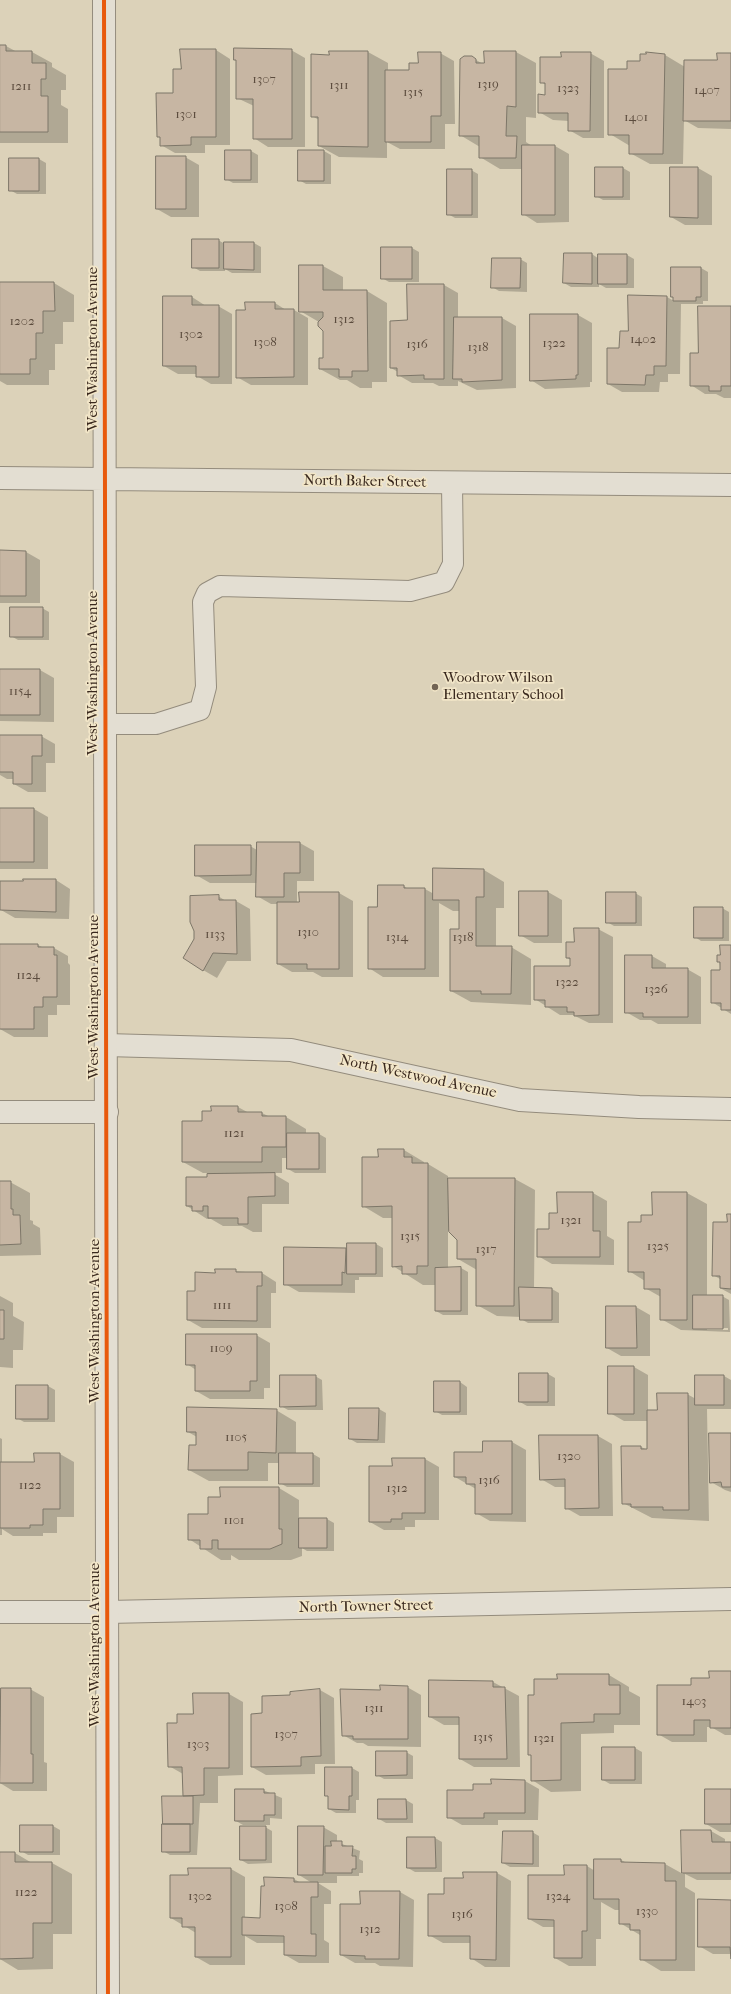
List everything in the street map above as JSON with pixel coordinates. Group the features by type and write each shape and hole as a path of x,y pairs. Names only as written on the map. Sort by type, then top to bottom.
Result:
{"street":[{"name":"West Washington Avenue","path":"104,0 108,1994"},
{"name":"North Baker Street","path":"0,478 731,486"},
{"name":"North Westwood Avenue","path":"106,1044 291,1050 520,1100 639,1107 731,1109"},
{"path":"0,1112 106,1112"},
{"name":"North Towner Street","path":"0,1612 107,1612 731,1599"}],"lane":[{"path":"106,724 156,724 200,710 206,687 204,602 207,593 220,586 410,591 444,582 453,564 452,483"}],"building":[{"path":"0,45 6,45 6,51 32,51 32,63 46,63 46,79 41,79 41,96 48,96 48,132 0,132"},
{"path":"234,48 292,49 292,139 253,139 253,99 236,99 236,60 234,60"},
{"path":"180,49 216,49 216,137 191,137 191,145 160,146 160,137 157,137 156,93 173,93 173,69 181,69"},
{"path":"329,51 368,51 368,147 318,146 318,117 311,117 311,54 329,55"},
{"path":"484,51 516,51 516,107 507,106 506,136 517,136 516,158 479,158 479,136 459,136 460,59 464,56 472,56 476,59 476,63 484,63"},
{"path":"418,52 441,52 441,116 431,116 431,142 385,142 385,70 409,70 409,63 418,63"},
{"path":"561,52 591,52 590,131 568,131 568,113 538,113 538,94 545,95 545,83 540,83 540,57 561,57"},
{"path":"646,52 665,54 663,154 629,154 629,135 608,135 608,69 627,69 627,61 640,61 640,54 646,54"},
{"path":"717,53 731,53 731,121 683,121 684,60 717,60"},
{"path":"522,145 555,145 555,215 522,215"},
{"path":"225,150 251,150 251,180 225,180"},
{"path":"298,150 324,150 324,181 298,181"},
{"path":"156,156 186,156 186,209 156,209"},
{"path":"9,158 39,158 39,191 9,191"},
{"path":"595,167 623,167 623,197 595,197"},
{"path":"670,167 698,167 698,218 670,217"},
{"path":"447,169 472,169 472,215 447,215"},
{"path":"192,239 219,239 219,268 192,268"},
{"path":"224,242 254,242 254,270 224,269"},
{"path":"381,247 412,247 412,279 381,279"},
{"path":"564,253 592,253 592,284 563,283"},
{"path":"598,254 627,254 627,284 598,284"},
{"path":"492,258 521,258 520,288 491,288"},
{"path":"299,265 323,265 323,290 367,290 368,371 352,371 352,377 339,377 339,369 319,369 319,358 323,358 323,331 318,326 318,322 323,317 323,312 299,312"},
{"path":"671,267 701,267 701,297 696,297 696,301 673,301 673,297 671,297"},
{"path":"0,282 54,282 55,311 43,311 43,333 36,333 36,359 30,359 30,374 0,374"},
{"path":"407,284 444,284 444,379 424,379 424,375 397,376 397,368 390,368 390,321 407,320"},
{"path":"628,295 667,296 666,366 654,366 654,375 646,375 645,385 607,384 607,348 619,348 620,331 628,331"},
{"path":"163,296 192,296 192,305 219,305 219,377 196,377 196,366 163,366"},
{"path":"245,302 275,302 275,309 294,309 294,377 236,378 236,310 245,310"},
{"path":"698,306 731,306 731,386 721,386 721,391 709,391 709,386 690,386 690,353 698,353"},
{"path":"530,314 578,314 578,375 576,375 576,379 530,381"},
{"path":"454,317 502,317 502,380 462,382 462,379 453,379"},
{"path":"0,550 26,551 26,596 0,596"},
{"path":"10,607 43,607 43,637 10,637"},
{"path":"0,669 40,669 40,715 0,715"},
{"path":"0,735 42,735 42,756 32,756 32,784 13,784 13,772 0,772"},
{"path":"0,808 34,808 34,862 0,862"},
{"path":"257,842 300,842 300,873 284,873 284,897 256,897"},
{"path":"195,845 251,845 251,875 195,876"},
{"path":"433,868 484,869 484,897 476,897 476,946 512,946 511,994 481,994 481,991 450,991 450,929 459,929 459,900 433,900"},
{"path":"23,879 56,879 56,912 0,910 0,881 23,881"},
{"path":"378,885 404,885 404,888 425,888 425,969 368,969 368,907 377,907"},
{"path":"519,891 548,891 548,936 519,936"},
{"path":"299,892 339,892 339,969 307,969 307,964 277,964 277,902 299,902"},
{"path":"606,892 636,892 636,923 606,923"},
{"path":"219,895 219,900 236,900 237,954 213,953 203,971 183,958 194,939 194,931 190,922 190,896"},
{"path":"694,907 723,907 723,938 694,938"},
{"path":"574,928 599,928 599,1015 574,1016 574,1012 567,1012 567,1007 545,1007 545,1000 534,1000 534,966 570,966 570,958 566,958 566,942 574,942"},
{"path":"0,944 38,944 38,947 54,947 54,955 57,955 57,997 43,997 43,1007 34,1007 34,1029 0,1029"},
{"path":"720,945 731,945 731,1010 721,1010 721,1003 711,1003 711,970 720,970 720,962 717,962 717,955 720,955"},
{"path":"625,955 652,955 652,968 688,968 688,1017 643,1017 643,1013 625,1013"},
{"path":"211,1106 238,1106 238,1112 262,1112 262,1116 286,1116 286,1147 262,1147 262,1162 182,1162 182,1121 202,1121 202,1111 211,1111"},
{"path":"287,1133 319,1133 319,1169 287,1169"},
{"path":"378,1149 404,1149 404,1157 412,1157 412,1163 428,1163 428,1266 417,1266 417,1274 402,1274 402,1266 392,1267 392,1206 362,1207 362,1157 378,1157"},
{"path":"275,1173 275,1196 248,1197 248,1224 238,1224 238,1218 208,1218 208,1206 203,1206 203,1211 192,1211 192,1206 186,1206 186,1177 207,1177 207,1174"},
{"path":"448,1178 515,1178 514,1306 476,1306 476,1259 457,1259 457,1240 449,1232"},
{"path":"0,1181 11,1181 11,1209 13,1209 13,1215 20,1215 21,1244 0,1245"},
{"path":"557,1192 593,1192 593,1231 600,1231 600,1257 537,1257 537,1229 549,1229 549,1213 557,1213"},
{"path":"652,1192 687,1192 687,1320 660,1320 660,1289 644,1289 644,1272 628,1272 628,1222 641,1222 641,1215 652,1215"},
{"path":"727,1214 731,1214 731,1289 720,1288 720,1276 712,1276 713,1222 727,1222"},
{"path":"347,1243 376,1243 376,1274 347,1274"},
{"path":"284,1247 346,1248 345,1273 342,1272 342,1285 284,1285"},
{"path":"461,1267 461,1311 435,1311 435,1268"},
{"path":"215,1269 236,1269 236,1272 262,1272 262,1286 257,1286 257,1321 187,1320 187,1291 195,1291 195,1272 215,1273"},
{"path":"519,1287 552,1288 552,1320 520,1320"},
{"path":"693,1295 723,1295 723,1329 693,1329"},
{"path":"606,1306 636,1306 637,1348 606,1348"},
{"path":"0,1310 4,1310 4,1339 0,1339"},
{"path":"186,1334 257,1334 257,1381 250,1381 250,1391 195,1391 195,1365 186,1365"},
{"path":"608,1366 634,1366 634,1414 608,1414"},
{"path":"519,1373 548,1373 548,1402 519,1402"},
{"path":"280,1375 316,1375 316,1406 280,1407"},
{"path":"695,1375 724,1375 724,1405 695,1405"},
{"path":"434,1381 460,1381 460,1412 434,1412"},
{"path":"16,1385 48,1385 48,1419 16,1419"},
{"path":"657,1393 688,1393 689,1510 663,1510 663,1507 631,1507 631,1504 622,1504 621,1446 641,1446 641,1449 647,1449 647,1410 657,1410"},
{"path":"187,1407 277,1409 276,1453 248,1452 248,1470 188,1470 189,1445 196,1445 196,1432 187,1432"},
{"path":"349,1408 379,1408 378,1440 349,1439"},
{"path":"709,1433 731,1433 731,1487 722,1487 721,1482 710,1483"},
{"path":"539,1435 598,1435 599,1508 565,1509 565,1479 540,1480"},
{"path":"483,1441 512,1441 512,1514 475,1514 475,1484 466,1484 466,1477 454,1477 454,1452 482,1452"},
{"path":"34,1453 60,1453 60,1509 43,1509 43,1525 30,1525 30,1528 0,1528 0,1462 34,1462"},
{"path":"279,1453 313,1453 313,1484 279,1484"},
{"path":"392,1458 425,1458 425,1513 402,1513 402,1519 391,1519 391,1522 369,1522 369,1466 392,1466"},
{"path":"220,1487 279,1487 279,1529 282,1529 282,1544 270,1549 218,1549 218,1540 212,1540 212,1549 200,1549 200,1540 188,1540 188,1514 208,1514 208,1497 220,1497"},
{"path":"299,1518 327,1518 327,1548 299,1548"},
{"path":"709,1671 731,1671 731,1728 710,1728 710,1720 694,1720 694,1735 657,1735 657,1685 691,1685 691,1678 709,1678"},
{"path":"557,1674 609,1674 609,1685 620,1685 620,1714 594,1714 594,1722 561,1723 561,1780 531,1781 531,1755 528,1755 528,1695 534,1695 534,1679 557,1679"},
{"path":"429,1680 493,1681 493,1687 505,1687 507,1759 459,1759 459,1717 429,1717"},
{"path":"380,1685 408,1686 408,1739 353,1739 353,1736 342,1736 340,1689 380,1690"},
{"path":"1,1688 31,1688 31,1754 33,1754 33,1783 0,1783"},
{"path":"320,1689 321,1756 301,1757 301,1766 251,1767 251,1714 262,1713 262,1696 290,1695 290,1692"},
{"path":"193,1693 229,1693 229,1768 204,1768 204,1795 183,1796 182,1767 168,1767 167,1723 177,1723 177,1714 193,1714"},
{"path":"602,1747 635,1747 635,1780 602,1780"},
{"path":"376,1751 407,1751 407,1775 376,1776"},
{"path":"325,1767 352,1767 352,1796 349,1796 349,1810 328,1809 328,1796 325,1796"},
{"path":"491,1779 525,1780 525,1813 484,1813 484,1818 447,1818 447,1790 473,1790 473,1784 491,1784"},
{"path":"235,1789 264,1789 264,1793 275,1793 275,1815 264,1815 264,1821 235,1821"},
{"path":"705,1789 731,1789 731,1824 705,1824"},
{"path":"162,1796 193,1796 193,1824 163,1824"},
{"path":"378,1799 406,1799 407,1819 378,1819"},
{"path":"162,1824 190,1824 190,1852 162,1852"},
{"path":"20,1825 53,1825 53,1852 20,1852"},
{"path":"240,1826 266,1826 266,1860 240,1860"},
{"path":"298,1826 324,1826 323,1875 298,1875"},
{"path":"681,1830 711,1830 712,1842 731,1842 731,1873 682,1873"},
{"path":"503,1831 533,1831 533,1864 502,1863"},
{"path":"407,1837 435,1837 436,1868 407,1868"},
{"path":"331,1841 342,1841 342,1846 353,1846 352,1856 356,1856 356,1869 352,1869 352,1873 325,1873 325,1846 331,1846"},
{"path":"0,1852 15,1852 15,1862 52,1862 52,1923 33,1923 33,1958 0,1959"},
{"path":"594,1859 621,1859 621,1862 665,1863 665,1881 676,1881 676,1960 640,1960 640,1930 630,1930 630,1924 619,1924 619,1899 594,1899"},
{"path":"564,1865 587,1865 587,1931 582,1931 582,1958 554,1958 554,1920 528,1919 528,1875 564,1875"},
{"path":"188,1868 231,1868 231,1957 195,1957 195,1927 182,1927 182,1918 170,1918 170,1875 188,1875"},
{"path":"463,1872 497,1872 496,1960 470,1959 470,1936 428,1936 428,1894 444,1894 444,1878 463,1878"},
{"path":"264,1877 294,1878 294,1882 318,1882 318,1897 311,1897 311,1934 316,1934 316,1956 284,1955 284,1936 242,1935 242,1917 260,1918 261,1886 264,1886"},
{"path":"360,1891 400,1891 399,1959 365,1959 365,1956 340,1955 340,1904 360,1904"},
{"path":"698,1899 731,1900 731,1959 730,1947 698,1947"}],"cycle path":[{"path":"104,0 108,1994"}],"place":[{"name":"Woodrow Wilson Elementary School","path":"435,687"}]}
